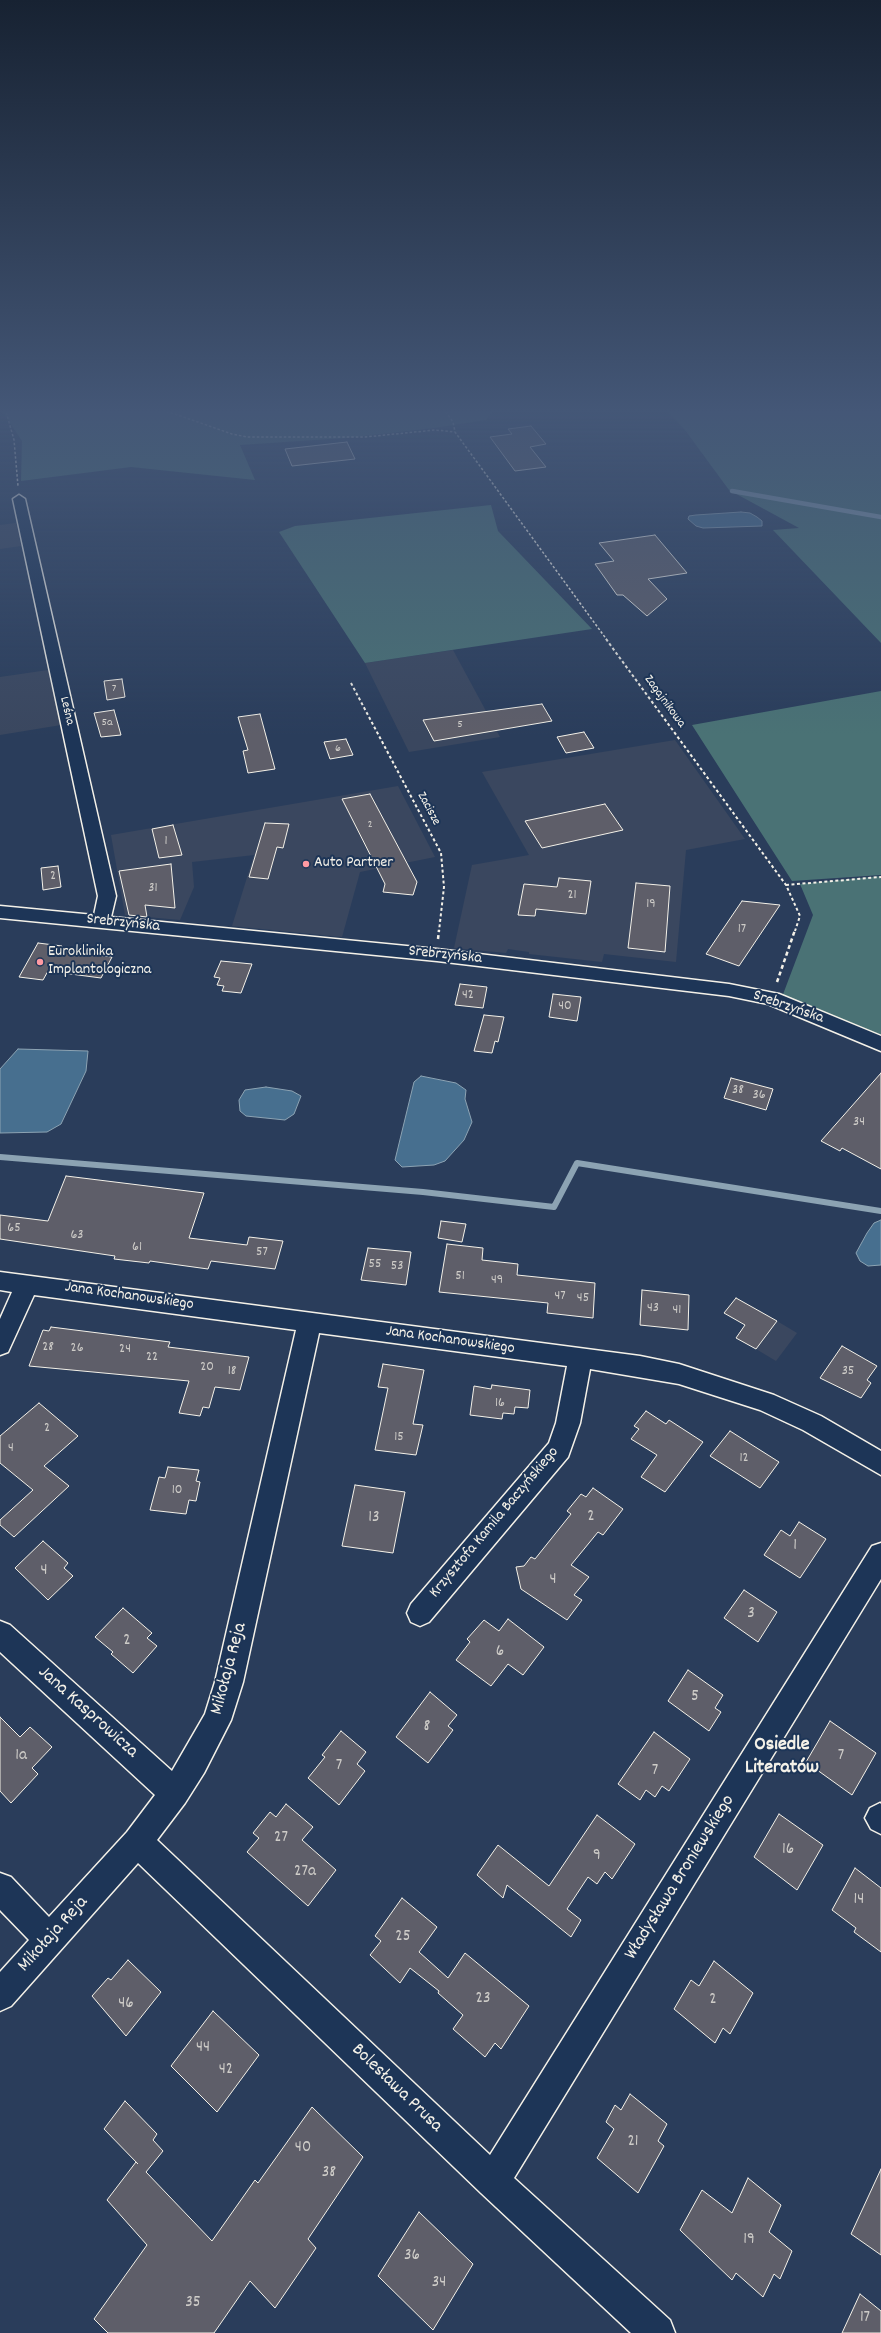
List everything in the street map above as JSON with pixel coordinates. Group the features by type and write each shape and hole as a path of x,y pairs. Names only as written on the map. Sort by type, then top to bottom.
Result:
{"street":[{"name":"Leśna","path":"23,517 107,896 101,922"},
{"name":"Srebrzyńska","path":"0,912 437,955 686,984 772,999 881,1044"},
{"name":"Jana Kochanowskiego","path":"0,1281 640,1366 716,1384 766,1402 812,1423 881,1464"},
{"path":"0,1345 26,1284"},
{"name":"Mikołaja Reja","path":"0,1995 137,1842 174,1793 217,1720 230,1682 310,1321"},
{"name":"Krzysztofa Kamila Baczyńskiego","path":"420,1613 559,1449 568,1423 580,1359"},
{"name":"Władysława Broniewskiego","path":"493,2181 881,1555"},
{"name":"Jana Kasprowicza","path":"0,1634 174,1793"},
{"name":"Bolesława Prusa","path":"137,1842 493,2181 656,2333"},
{"path":"0,1888 49,1939"}],"path":[{"name":"Zagajnikowa","path":"517,517 786,885 800,916 772,999"},
{"name":"Zacisze","path":"351,683 441,853 444,887 437,955"},
{"path":"786,885 881,877"}],"shaded area":[{"path":"689,517 757,517 762,521 762,526 703,528 696,526 688,519"},
{"path":"16,523 21,546 0,549 0,525"},
{"path":"453,650 500,737 409,752 365,663"},
{"path":"48,670 61,725 0,735 0,677"},
{"path":"675,740 745,839 686,850 676,962 604,954 602,962 529,954 529,952 508,949 506,953 454,948 472,865 529,855 482,772"},
{"path":"398,786 435,857 360,872 342,937 232,926 254,855 192,862 194,887 180,920 125,915 111,835"},
{"path":"18,1049 88,1051 86,1071 61,1124 47,1132 0,1133 0,1069"},
{"path":"421,1076 456,1083 466,1090 465,1099 472,1122 464,1140 445,1161 434,1165 402,1167 395,1160 414,1082"},
{"path":"266,1087 292,1091 301,1096 294,1114 285,1120 246,1116 240,1111 239,1100 245,1090"},
{"path":"881,1220 881,1265 868,1266 860,1261 856,1253 874,1223"},
{"path":"777,1321 797,1333 776,1361 756,1349"}],"green space":[{"path":"380,517 494,517 498,531 592,629 365,663 279,532 295,526"},
{"path":"779,517 881,517 881,643 773,530 799,528"},
{"path":"881,691 881,875 792,881 692,725"},
{"path":"881,876 881,1038 782,997 813,915 800,884"}],"building":[{"path":"655,535 687,573 648,579 667,599 647,616 623,595 617,595 595,564 614,561 599,543"},
{"path":"122,679 125,697 107,700 104,681"},
{"path":"542,704 552,721 434,741 423,720"},
{"path":"114,710 121,735 101,737 94,713"},
{"path":"260,714 275,769 248,773 243,751 248,750 238,717"},
{"path":"584,732 594,748 566,753 557,737"},
{"path":"346,739 353,755 330,759 324,742"},
{"path":"370,794 417,882 413,895 383,892 385,884 342,799"},
{"path":"605,804 623,830 542,848 525,821"},
{"path":"265,823 289,824 283,848 277,847 268,879 249,877"},
{"path":"173,825 182,855 159,858 152,829"},
{"path":"171,864 175,908 145,905 147,917 129,915 119,871"},
{"path":"58,866 61,887 43,890 41,868"},
{"path":"559,878 591,881 586,914 536,909 535,916 518,915 524,884 557,887"},
{"path":"636,883 670,886 665,952 628,948"},
{"path":"742,901 780,905 739,966 706,954"},
{"path":"38,943 62,946 60,950 112,957 101,978 48,971 43,980 19,977"},
{"path":"221,961 252,964 241,993 222,991 224,986 217,985 220,978 214,977"},
{"path":"460,984 487,987 483,1008 455,1005"},
{"path":"553,994 581,997 577,1021 549,1017"},
{"path":"484,1015 504,1017 498,1042 495,1041 492,1053 474,1051"},
{"path":"881,1073 881,1169 842,1148 840,1151 821,1141"},
{"path":"731,1078 773,1089 766,1110 724,1098"},
{"path":"66,1176 204,1193 189,1238 247,1245 249,1237 283,1241 275,1269 211,1261 208,1269 150,1261 149,1263 114,1259 115,1256 0,1239 0,1215 48,1221"},
{"path":"441,1221 466,1224 462,1242 438,1238"},
{"path":"447,1244 483,1248 482,1260 518,1264 517,1275 595,1283 593,1318 547,1313 548,1303 439,1292"},
{"path":"368,1248 411,1252 406,1285 361,1280"},
{"path":"642,1290 689,1295 688,1330 640,1325"},
{"path":"736,1298 777,1321 756,1349 736,1338 745,1325 724,1313"},
{"path":"51,1327 170,1342 168,1347 249,1357 240,1390 215,1387 209,1408 203,1407 200,1416 179,1413 189,1381 29,1366 43,1330 49,1331"},
{"path":"842,1346 877,1366 867,1380 871,1383 861,1398 820,1378"},
{"path":"383,1364 424,1370 413,1424 423,1425 416,1455 375,1450 388,1388 378,1387"},
{"path":"492,1385 530,1390 528,1408 515,1407 514,1414 503,1413 502,1419 470,1415 474,1386 491,1389"},
{"path":"39,1403 78,1436 44,1466 69,1486 14,1537 0,1525 0,1520 33,1490 0,1463 0,1436"},
{"path":"646,1411 666,1424 669,1420 703,1442 665,1492 641,1477 657,1455 631,1439 639,1429 634,1426"},
{"path":"730,1431 779,1462 760,1488 710,1456"},
{"path":"168,1467 199,1470 196,1481 200,1482 196,1501 189,1500 186,1514 150,1510 159,1477 165,1478"},
{"path":"355,1485 405,1492 393,1553 342,1546"},
{"path":"593,1488 623,1509 603,1535 598,1532 571,1565 589,1577 574,1595 582,1600 567,1620 521,1589 516,1567 524,1566 531,1557 535,1559 571,1514 567,1511 581,1494 586,1497"},
{"path":"799,1522 826,1539 800,1578 764,1555 781,1530 790,1536"},
{"path":"43,1541 68,1563 64,1568 73,1576 48,1600 15,1568"},
{"path":"744,1590 777,1612 758,1642 724,1618"},
{"path":"123,1608 152,1633 147,1638 157,1646 133,1673 111,1654 113,1652 95,1637"},
{"path":"508,1619 544,1647 523,1675 508,1664 491,1686 456,1660 470,1642 467,1639 484,1620 499,1631"},
{"path":"688,1670 723,1695 715,1708 721,1712 709,1731 668,1701"},
{"path":"430,1692 457,1715 448,1726 453,1730 428,1763 396,1737"},
{"path":"0,1717 20,1737 30,1727 52,1747 32,1768 38,1774 11,1803 0,1791"},
{"path":"830,1721 876,1753 852,1795 806,1762"},
{"path":"341,1731 366,1752 357,1764 365,1771 339,1805 308,1778 325,1757 322,1755"},
{"path":"654,1732 690,1759 669,1791 662,1786 655,1797 646,1790 640,1800 618,1784"},
{"path":"286,1804 313,1827 302,1840 336,1870 308,1906 247,1852 259,1838 253,1833 270,1812 276,1817"},
{"path":"779,1814 823,1845 797,1890 754,1857"},
{"path":"597,1815 635,1844 612,1879 605,1872 597,1884 588,1877 567,1909 581,1920 571,1937 507,1885 503,1898 477,1875 498,1845 549,1886"},
{"path":"855,1868 881,1888 881,1952 854,1932 856,1928 832,1910"},
{"path":"402,1898 437,1927 419,1952 448,1978 465,1953 529,2006 501,2049 495,2043 485,2057 453,2029 463,2015 438,1993 439,1991 410,1968 400,1983 370,1955 381,1941 375,1936"},
{"path":"128,1960 161,1992 126,2036 92,1996 108,1978 111,1980"},
{"path":"714,1961 753,1993 730,2034 723,2028 715,2043 674,2009 691,1980 699,1986"},
{"path":"213,2011 259,2055 217,2112 171,2066"},
{"path":"630,2094 667,2124 658,2141 664,2146 638,2193 597,2158 614,2129 606,2122 615,2105 621,2110"},
{"path":"125,2101 157,2134 153,2140 163,2151 146,2172 212,2241 255,2180 258,2183 312,2107 363,2157 308,2239 316,2248 275,2308 250,2281 214,2333 108,2333 94,2319 147,2245 107,2200 136,2162 138,2164 104,2129"},
{"path":"881,2169 881,2255 851,2234"},
{"path":"748,2178 781,2205 769,2232 792,2251 780,2279 774,2274 763,2297 736,2273 732,2280 680,2230 702,2190 732,2213"},
{"path":"419,2212 473,2264 433,2330 378,2276"},
{"path":"860,2294 881,2311 881,2333 842,2333"}],"waterway":[{"path":"0,1157 423,1192 554,1207 577,1163 881,1211"}],"place":[{"name":"Auto Partner","path":"306,864"},
{"name":"Euroklinika Implantologiczna","path":"40,962"}],"district":[{"name":"Osiedle Literatów","path":"782,1758"}]}
